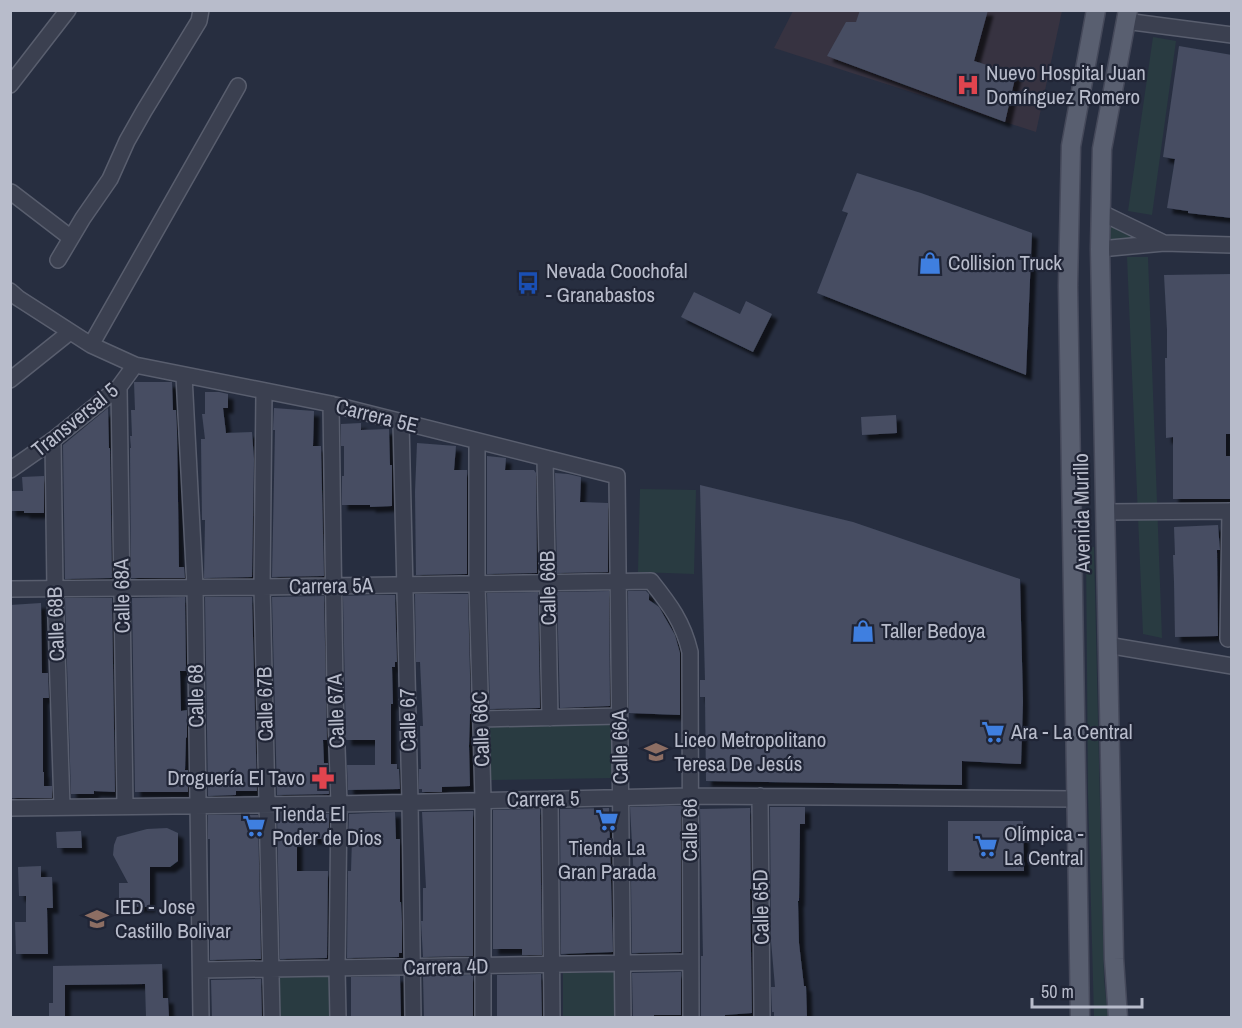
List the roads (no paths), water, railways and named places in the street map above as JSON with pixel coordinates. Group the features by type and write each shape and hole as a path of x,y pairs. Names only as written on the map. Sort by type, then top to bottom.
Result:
{"main road":[{"name":"Avenida Murillo","path":"1080,1017 1068,286 1071,146 1096,10"},
{"name":"Avenida Murillo","path":"1118,1017 1114,959 1104,539 1100,212 1102,149 1126,16"},
{"path":"1072,539 1104,539"}],"street":[{"path":"10,85 68,10"},
{"path":"58,260 110,179 127,141 199,21 201,10"},
{"path":"1126,16 1232,35"},
{"path":"91,345 238,86"},
{"path":"11,192 71,238"},
{"path":"1100,212 1164,243"},
{"path":"1100,249 1164,243 1232,244"},
{"name":"Carrera 5E","path":"11,292 91,345 135,365 332,404 617,476"},
{"path":"10,380 70,332"},
{"name":"Transversal 5","path":"10,470 53,440 120,387 135,365"},
{"name":"Calle 68","path":"184,376 195,587 201,1017"},
{"name":"Calle 68A","path":"120,387 125,806"},
{"name":"Calle 67B","path":"264,391 262,587 272,1017"},
{"name":"Calle 67A","path":"332,404 333,586 339,804 338,1017"},
{"name":"Calle 67","path":"400,422 413,1017"},
{"name":"Calle 68B","path":"53,440 62,807"},
{"name":"Calle 66C","path":"477,441 477,583 483,800 483,1017"},
{"name":"Calle 66B","path":"545,458 550,718"},
{"name":"Calle 66A","path":"617,476 623,1017"},
{"path":"1104,512 1231,511 1228,639"},
{"name":"Carrera 5A","path":"10,589 651,581"},
{"name":"Calle 66","path":"651,581 675,612 690,652 691,1017"},
{"path":"1107,645 1232,666"},
{"path":"481,719 620,716"},
{"name":"Carrera 5","path":"10,808 339,804 690,796 1076,799"},
{"name":"Calle 65D","path":"760,796 762,1017"},
{"path":"550,799 552,1017"},
{"name":"Carrera 4D","path":"201,970 690,963"}],"place":[{"name":"Nuevo Hospital Juan Domínguez Romero","path":"968,85"},
{"name":"Collision Truck","path":"930,263"},
{"name":"Nevada Coochofal - Granabastos","path":"528,283"},
{"name":"Taller Bedoya","path":"863,631"},
{"name":"Ara - La Central","path":"993,732"},
{"name":"Liceo Metropolitano Teresa De Jesús","path":"656,752"},
{"name":"Droguería El Tavo","path":"323,778"},
{"name":"Tienda La Gran Parada","path":"607,820"},
{"name":"Tienda El Poder de Dios","path":"254,826"},
{"name":"Olímpica - La Central","path":"986,846"},
{"name":"IED - Jose Castillo Bolivar","path":"97,919"}]}
